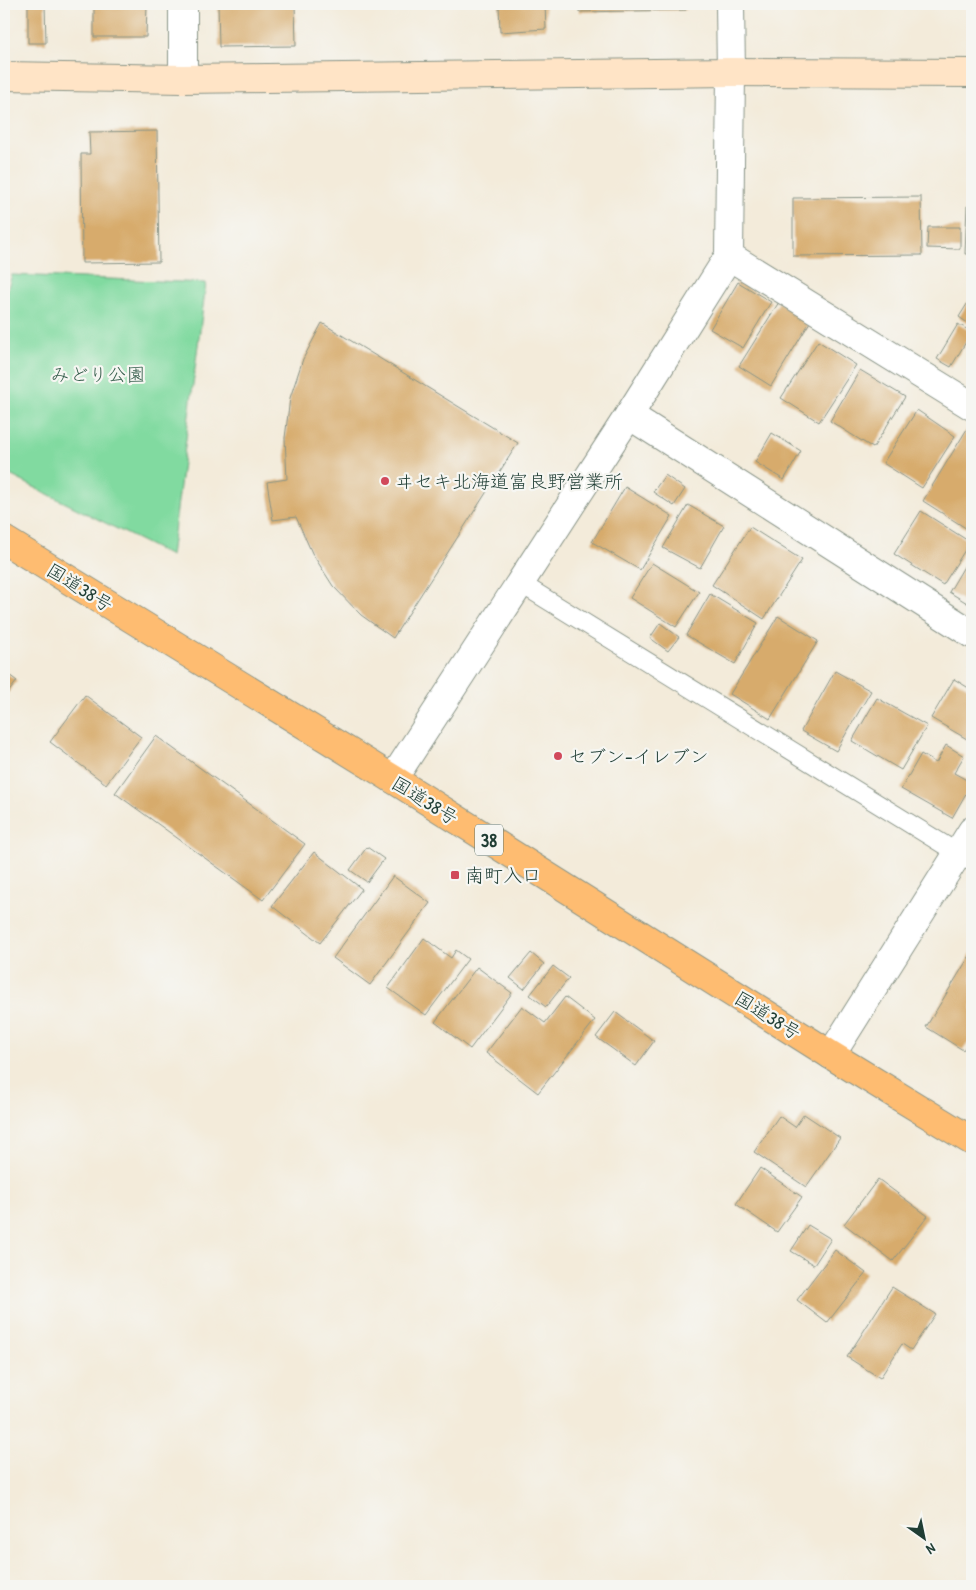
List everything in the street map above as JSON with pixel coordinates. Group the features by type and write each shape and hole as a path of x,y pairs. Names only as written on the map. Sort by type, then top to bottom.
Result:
{"highway":[{"name":"国道38号","path":"4,540 972,1141"}],"street":[{"path":"183,4 183,80"},
{"path":"393,780 629,415 729,256 730,4"},
{"path":"4,76 183,80 731,72 972,73"},
{"path":"729,256 972,406"},
{"path":"629,415 972,634"},
{"path":"831,1055 968,848"}],"lane":[{"path":"520,583 968,848"}],"green space":[{"name":"みどり公園","path":"12,275 206,283 171,556 4,472 4,300"}],"building":[{"path":"28,4 45,4 46,43 28,43"},
{"path":"94,4 147,4 146,37 94,37"},
{"path":"218,4 295,4 296,46 219,47"},
{"path":"499,4 545,4 546,29 500,32"},
{"path":"579,4 685,4 686,10 579,12"},
{"path":"157,131 159,262 82,263 81,154 90,154 89,132"},
{"path":"921,197 922,255 793,256 793,198"},
{"path":"967,206 972,206 972,254 965,254"},
{"path":"928,227 960,227 960,249 927,248"},
{"path":"738,282 771,302 743,348 710,329"},
{"path":"972,296 972,326 959,317"},
{"path":"779,302 810,322 771,386 739,366"},
{"name":"ヰセキ北海道富良野営業所","path":"322,323 518,443 393,638 361,615 333,586 312,553 296,517 273,520 267,482 287,479 285,438 290,398 303,359"},
{"path":"958,324 972,332 951,367 937,359"},
{"path":"818,341 856,365 819,422 781,398"},
{"path":"860,370 905,397 873,448 830,421"},
{"path":"917,410 955,436 922,488 883,463"},
{"path":"967,429 972,433 972,532 923,501"},
{"path":"772,433 801,451 784,480 755,462"},
{"path":"665,475 685,489 674,506 653,492"},
{"path":"625,487 672,516 640,570 592,542"},
{"path":"688,505 724,526 700,568 663,548"},
{"path":"921,511 970,542 943,585 894,554"},
{"path":"750,527 802,560 764,619 712,585"},
{"path":"972,553 972,606 949,592"},
{"path":"652,563 699,592 676,627 630,598"},
{"path":"710,594 758,623 735,664 686,635"},
{"path":"778,616 818,641 770,719 730,694"},
{"path":"660,623 679,637 668,651 650,638"},
{"path":"4,671 17,681 4,698"},
{"path":"835,671 871,691 836,751 801,731"},
{"path":"954,679 972,690 972,742 931,718"},
{"path":"85,695 141,737 106,784 50,742"},
{"path":"877,698 927,726 901,770 852,741"},
{"path":"156,736 305,844 263,900 115,793"},
{"path":"946,745 964,756 954,773 972,783 952,818 901,789 921,754 936,763"},
{"path":"367,847 384,859 367,882 350,870"},
{"path":"314,852 362,889 320,943 272,906"},
{"path":"393,876 430,903 370,985 333,958"},
{"path":"424,938 451,958 456,950 468,959 426,1015 388,988"},
{"path":"972,952 972,1038 963,1050 926,1027"},
{"path":"531,953 544,964 524,989 510,978"},
{"path":"553,966 569,978 546,1007 530,995"},
{"path":"477,967 512,993 470,1049 435,1022"},
{"path":"565,997 595,1020 538,1093 486,1053 522,1006 545,1023"},
{"path":"615,1012 654,1041 636,1066 596,1037"},
{"path":"804,1114 840,1138 806,1187 754,1152 779,1116 795,1127"},
{"path":"760,1168 802,1197 777,1232 736,1204"},
{"path":"878,1179 928,1216 893,1261 844,1224"},
{"path":"808,1225 831,1239 814,1265 791,1251"},
{"path":"835,1250 866,1273 827,1323 797,1300"},
{"path":"892,1287 935,1314 911,1350 902,1344 880,1378 847,1357"}],"place":[{"name":"ヰセキ北海道富良野営業所","path":"385,481"},
{"name":"セブン-イレブン","path":"558,756"},
{"name":"南町入口","path":"455,875"}]}
